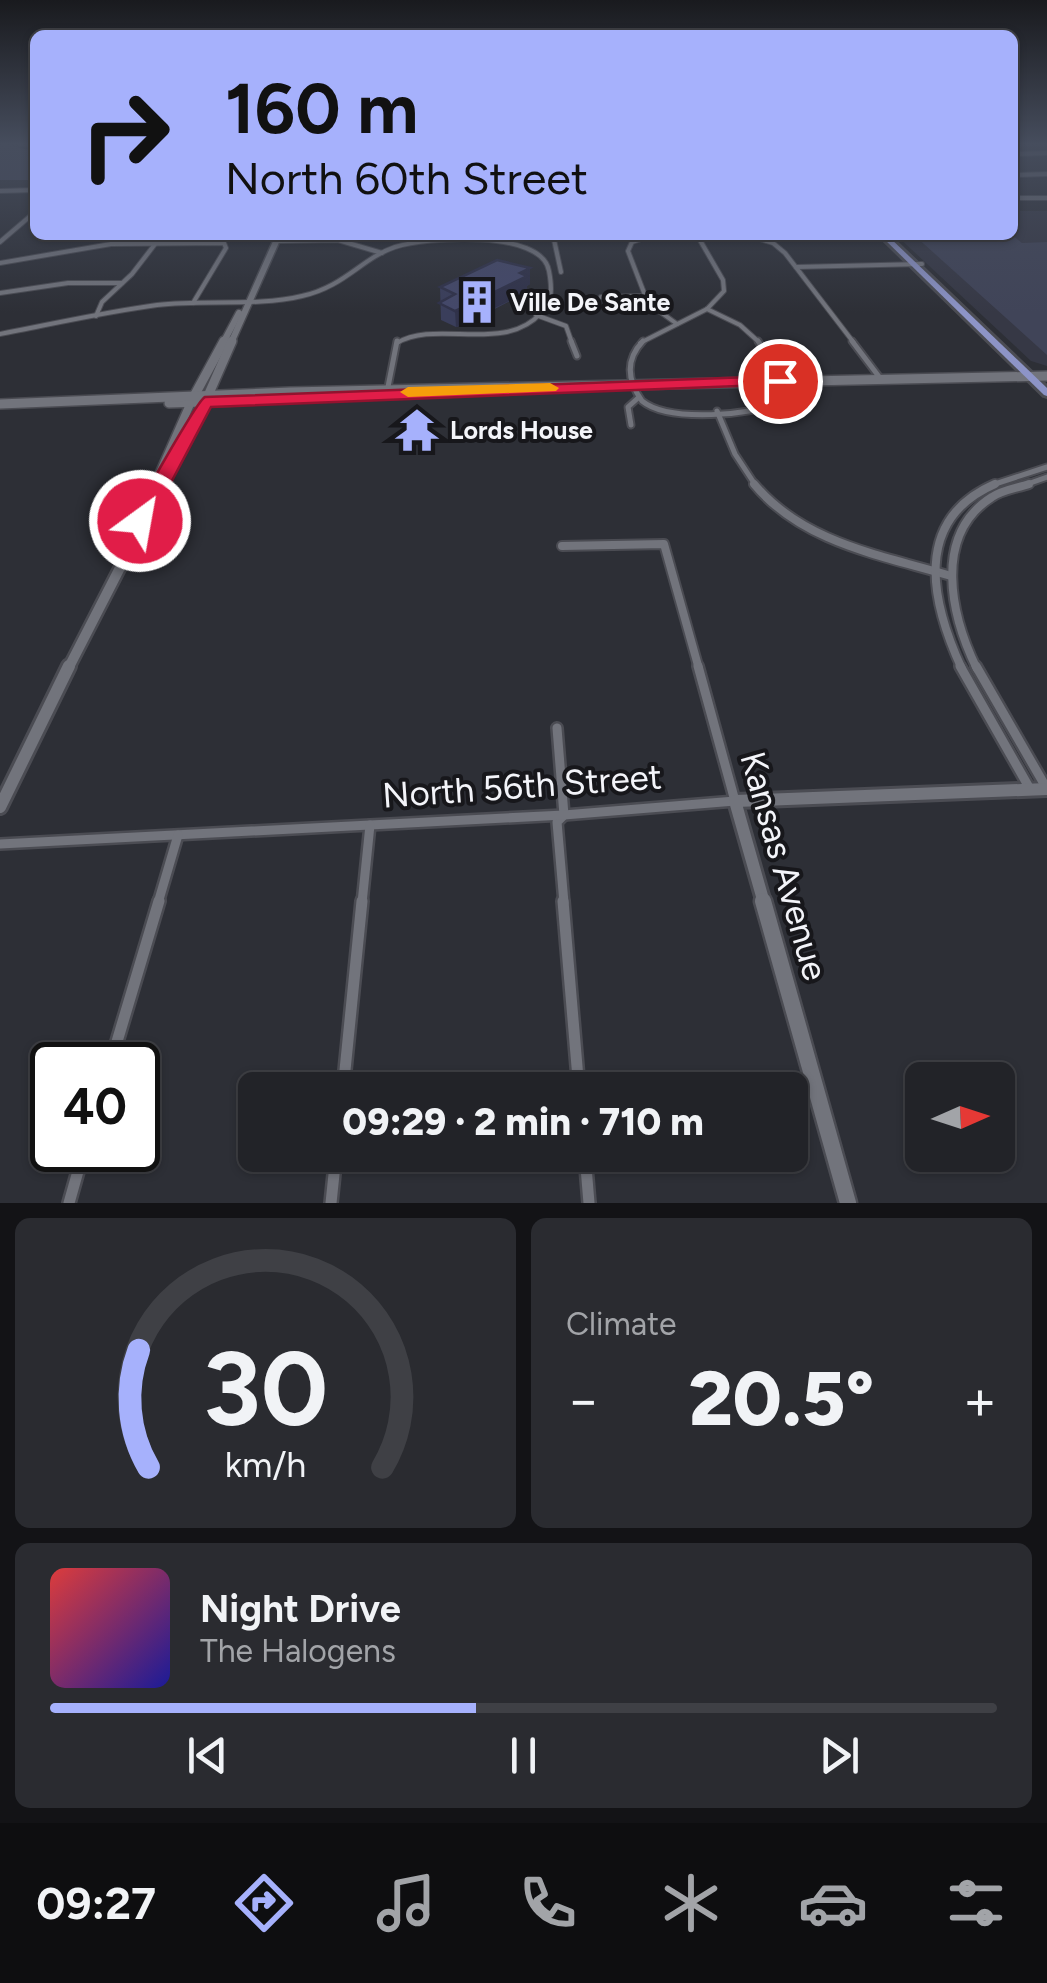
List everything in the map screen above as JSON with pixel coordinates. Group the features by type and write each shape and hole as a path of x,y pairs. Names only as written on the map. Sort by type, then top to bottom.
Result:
{"main road":[{"path":"193,398 247,302 276,240"},
{"path":"889,240 1038,374 1047,393"},
{"path":"896,240 917,264"},
{"path":"207,398 233,344 247,302"},
{"path":"0,404 1038,374"}],"street":[{"path":"0,241 30,216"},
{"path":"26,220 30,220"},
{"path":"332,240 382,253"},
{"path":"0,334 192,303 289,299 326,290 382,253 415,241 446,240"},
{"path":"487,240 536,251 557,250"},
{"path":"555,240 561,272"},
{"path":"635,240 628,251 644,296 654,310 677,324"},
{"path":"700,240 724,285 719,300 636,348 629,364 638,398 648,407 667,412 779,406 787,398 751,334 708,309"},
{"path":"764,240 781,249 880,378"},
{"path":"96,316 102,302 157,242"},
{"path":"0,264 101,246 223,242 226,248 192,303"},
{"path":"387,392 397,341 488,334 536,315 550,301 552,288 548,264 536,251"},
{"path":"796,267 917,264"},
{"path":"0,292 68,283 122,284"},
{"path":"601,298 644,296"},
{"path":"536,315 566,326 576,356"},
{"path":"0,806 140,521 193,398"},
{"path":"140,521 207,398"},
{"path":"631,425 628,407 638,398"},
{"path":"717,411 743,472 780,512 836,543 951,576"},
{"path":"1030,789 947,640 934,588 934,571 937,547 959,507 1014,474 1047,467"},
{"path":"1047,477 998,494 968,516 956,537 951,576 952,606 970,656 1047,789"},
{"name":"Kansas Avenue","path":"562,546 664,544 848,1203"},
{"path":"556,728 564,816 557,822 578,1072"},
{"name":"North 56th Street","path":"0,844 564,816 736,801 1047,789"},
{"path":"344,1072 370,825"},
{"path":"117,1042 178,835"},
{"path":"68,1203 77,1172"},
{"path":"331,1203 334,1172"},
{"path":"585,1172 588,1203"}],"shaded area":[{"path":"1018,211 1047,211 1047,366 1031,361 901,240 1018,240"},
{"path":"920,240 1047,242 1047,355"}],"building":[{"path":"497,260 530,268 520,273 527,276 455,311 439,303 455,294 440,287"}],"slow traffic":[{"path":"408,392 550,388"}],"place":[{"name":"Ville De Sante","path":"477,302"},
{"name":"Lords House","path":"417,430"}],"route":[{"path":"140,521 156,499 205,402 368,393 780,381"}]}
